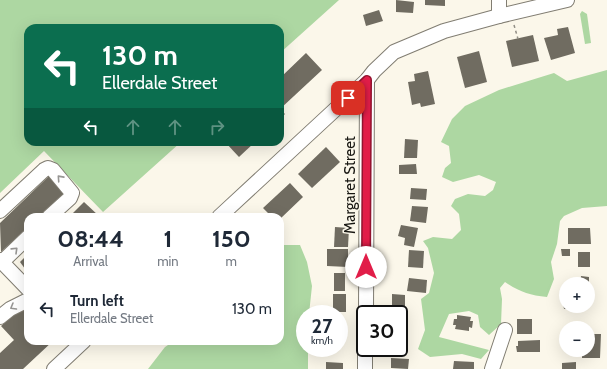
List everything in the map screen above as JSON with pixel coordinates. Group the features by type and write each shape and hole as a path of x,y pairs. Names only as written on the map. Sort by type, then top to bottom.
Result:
{"street":[{"path":"499,0 505,15"},
{"path":"223,213 367,80 374,71 394,52 444,31 567,0"},
{"name":"Margaret Street","path":"366,305 367,80"},
{"path":"0,212 44,170 48,168 53,170 72,193 70,198 53,213"},
{"path":"24,241 1,261 24,285"},
{"path":"0,317 10,309 24,302"},
{"path":"492,369 505,330"},
{"path":"54,369 78,345"},
{"path":"365,357 365,369"}],"path":[{"path":"505,15 518,38"}],"green space":[{"path":"0,0 339,0 284,49 284,24 24,24 24,146 177,146 103,212 44,151 0,193"},
{"path":"582,11 587,14 591,43 585,44 580,14"},
{"path":"607,70 607,206 582,208 564,216 560,221 557,244 551,262 554,279 547,297 525,292 505,282 500,288 502,299 501,324 489,335 480,327 478,315 469,311 449,314 439,337 489,350 481,359 462,354 430,357 418,349 425,330 421,299 429,293 434,273 428,248 423,241 433,237 452,239 461,230 459,214 451,206 455,199 468,194 485,196 493,190 496,182 479,175 453,182 442,177 445,168 451,163 449,146 441,142 452,119 465,106 499,90 554,73 567,81"},
{"path":"284,245 300,245 307,262 312,286 310,305 296,305 296,357 308,357 308,369 148,369 168,345 284,345"}],"building":[{"path":"396,0 414,2 413,13 396,12"},
{"path":"425,0 445,0 445,6 425,5"},
{"path":"379,10 383,21 366,26 363,15"},
{"path":"568,27 575,53 551,60 544,38 558,35 557,29"},
{"path":"533,35 539,61 512,67 506,41"},
{"path":"479,51 487,82 465,88 457,57"},
{"path":"306,53 322,70 284,105 284,74"},
{"path":"428,71 435,104 421,107 420,103 412,105 408,82 415,81 414,74"},
{"path":"405,139 418,140 417,158 404,158"},
{"path":"229,146 251,146 239,157"},
{"path":"326,147 340,162 312,188 298,174"},
{"path":"416,164 417,174 399,174 399,165"},
{"path":"49,176 65,193 43,213 24,213 24,231 1,252 0,223"},
{"path":"290,183 303,197 284,215 284,213 268,213 263,208"},
{"path":"411,188 427,189 426,200 410,199"},
{"path":"84,202 96,213 73,213"},
{"path":"412,206 428,207 426,223 410,221"},
{"path":"401,225 418,228 414,247 404,245 405,238 398,236"},
{"path":"335,227 349,228 348,247 334,247"},
{"path":"568,228 590,228 591,244 568,244"},
{"path":"327,249 348,249 348,267 327,266"},
{"path":"561,249 570,249 570,256 562,256"},
{"path":"409,250 424,251 423,268 408,267"},
{"path":"578,252 590,252 590,267 578,267"},
{"path":"24,258 24,268 20,262"},
{"path":"334,273 345,273 345,291 334,291"},
{"path":"409,278 427,280 426,293 407,291"},
{"path":"333,294 346,294 346,305 333,305"},
{"path":"392,294 405,295 405,305 392,305"},
{"path":"21,308 24,311 24,345 49,345 23,369 0,369 0,353 14,340 1,326"},
{"path":"457,315 471,317 470,321 473,321 472,328 469,327 469,331 455,329 456,325 453,325 454,319 457,319"},
{"path":"517,319 532,319 532,334 517,334"},
{"path":"595,334 601,334 600,358 582,358 595,357"},
{"path":"540,340 540,352 517,352 516,346 518,346 518,341"},
{"path":"391,358 409,359 408,369 391,368"},
{"path":"454,361 474,362 474,369 453,369"},
{"path":"326,362 343,363 343,369 326,369"},
{"path":"576,362 576,369 562,369 562,363"}],"route":[{"path":"348,98 367,80 366,267"}]}
